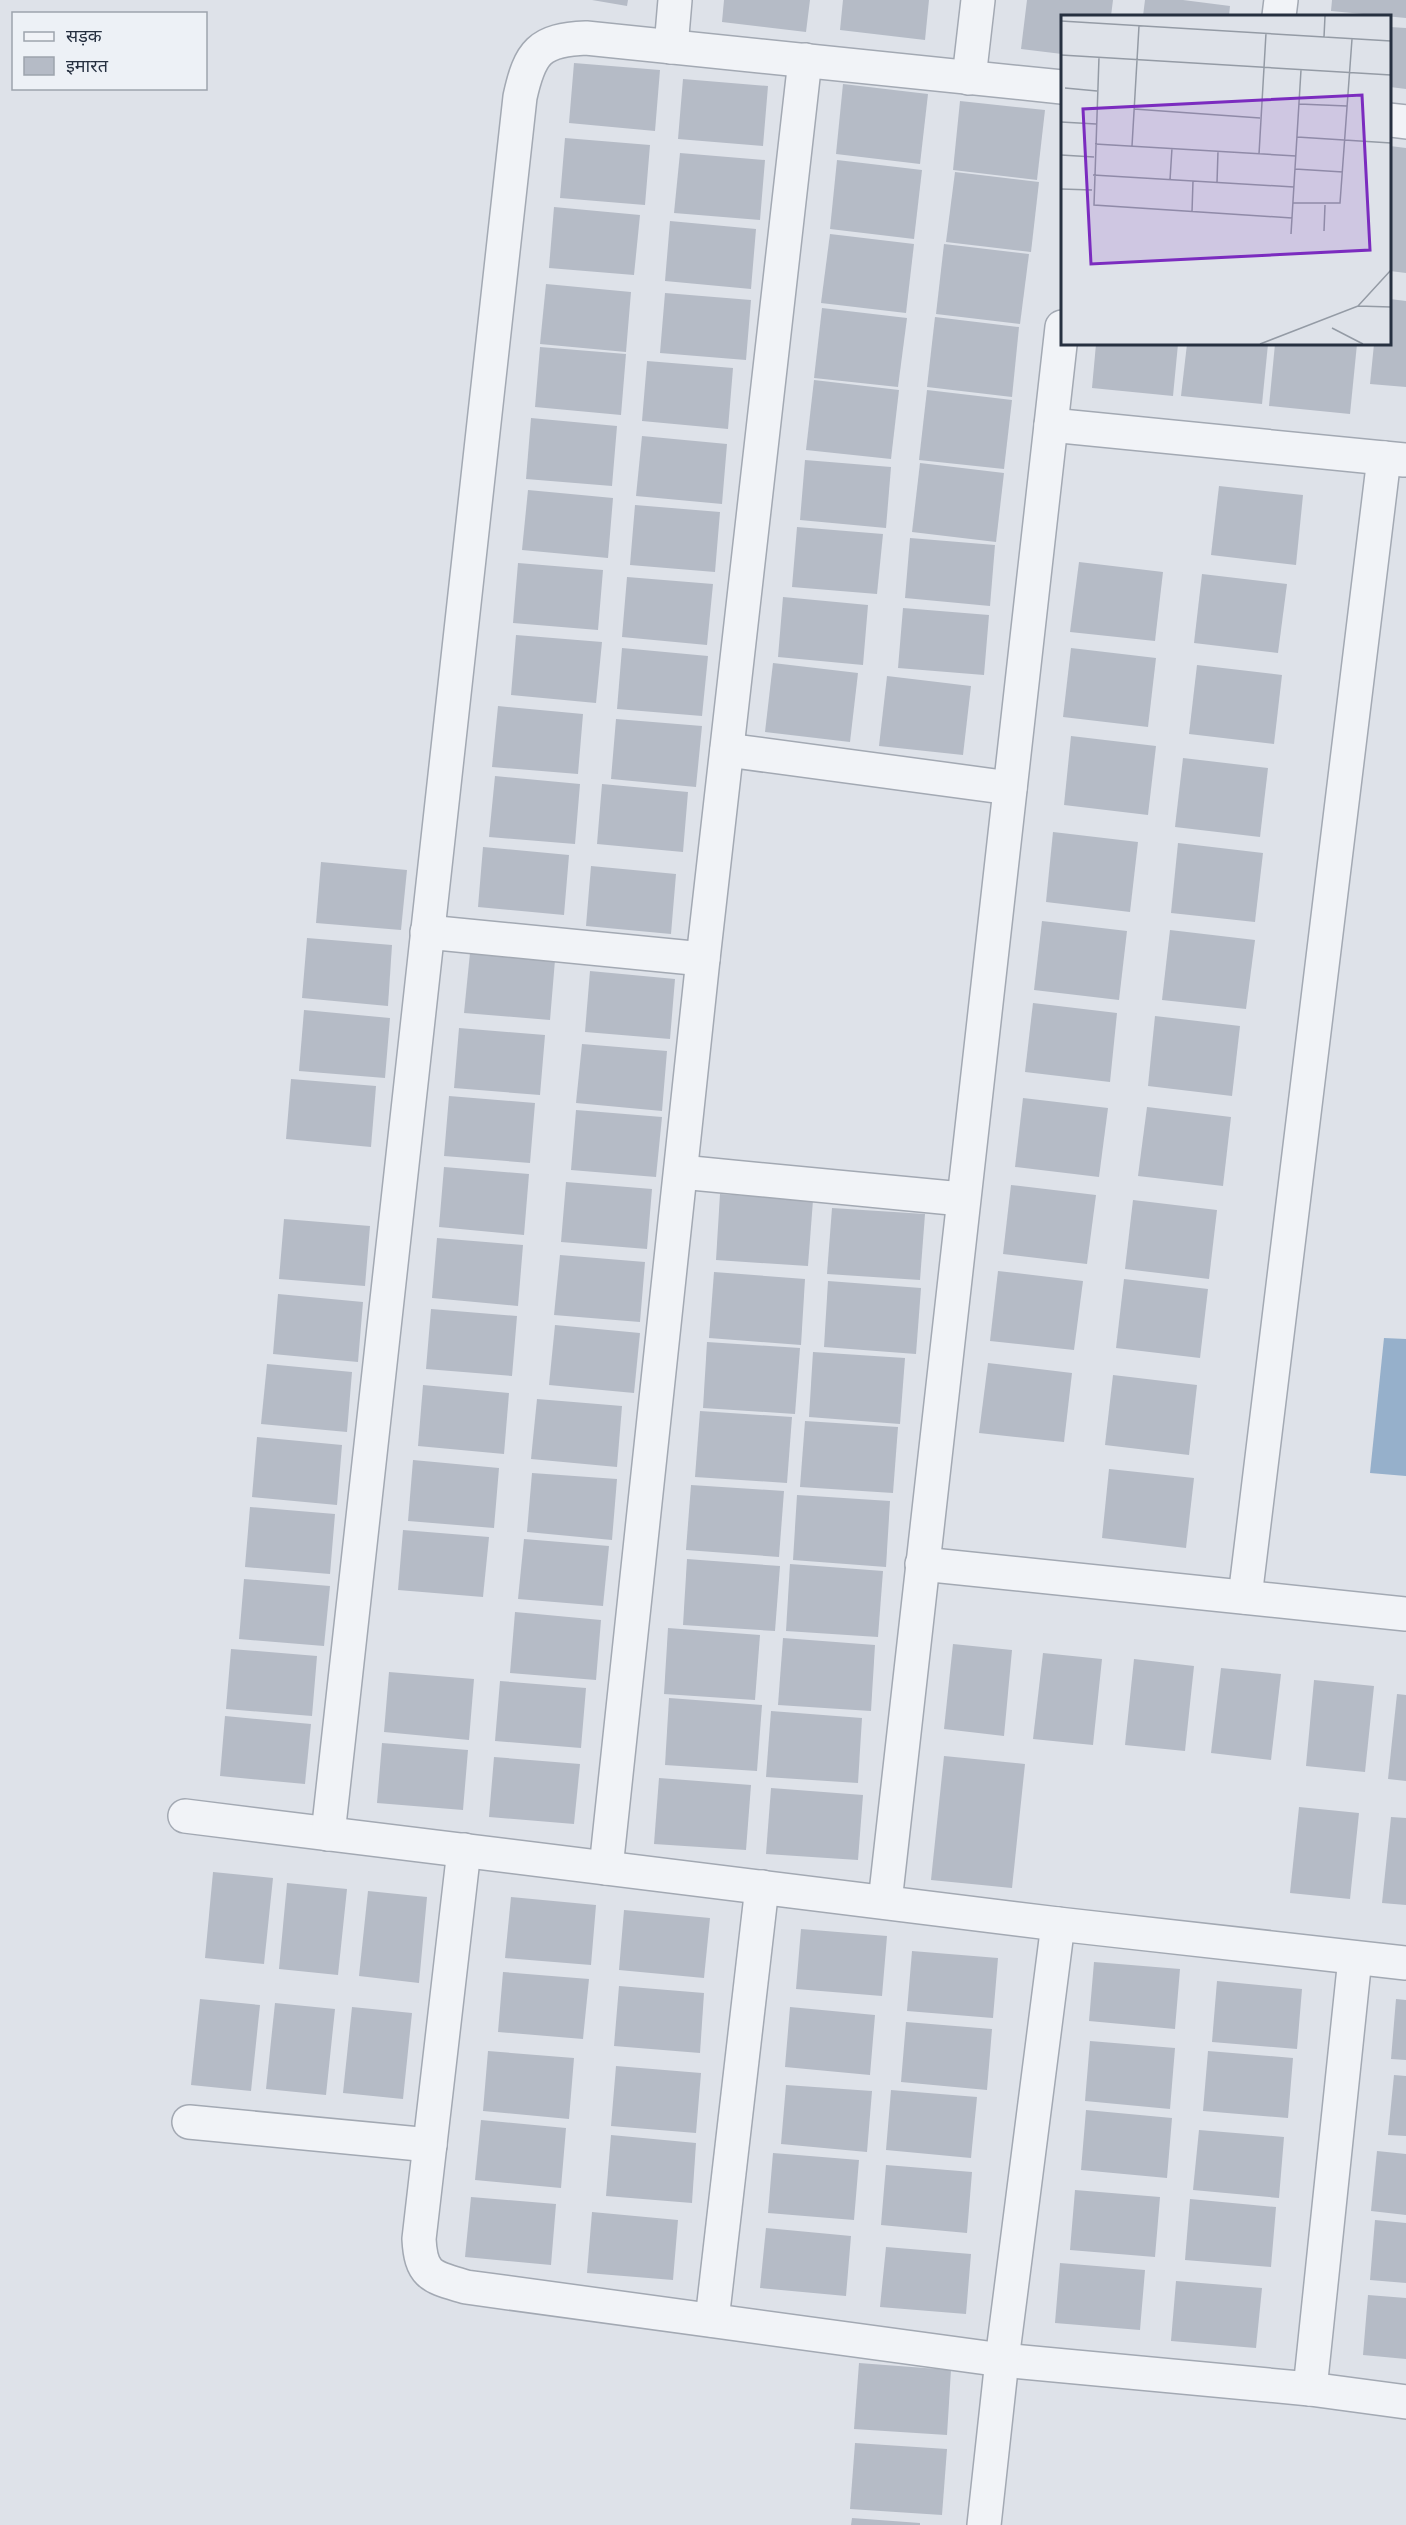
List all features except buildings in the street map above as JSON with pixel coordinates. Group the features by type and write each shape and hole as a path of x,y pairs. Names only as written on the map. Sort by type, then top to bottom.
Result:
{"street":[{"path":"671,46 675,0"},
{"path":"969,78 978,0"},
{"path":"1280,15 1281,0"},
{"path":"328,1834 518,120 526,71 534,56 547,44 561,39 586,38 1061,87"},
{"path":"606,1868 703,959 805,60"},
{"path":"1391,120 1406,122"},
{"path":"885,1902 962,1200 1061,336"},
{"path":"1051,425 1395,459 1245,1598"},
{"path":"727,750 1010,788"},
{"path":"427,932 703,959"},
{"path":"681,1172 962,1200"},
{"path":"922,1564 1406,1614"},
{"path":"185,1816 1058,1924 1406,1963"},
{"path":"464,1850 419,2239 420,2259 428,2272 440,2279 466,2287 1002,2360 1310,2389 1406,2402"},
{"path":"712,2320 762,1887"},
{"path":"984,2525 1002,2360 1058,1924"},
{"path":"1310,2389 1355,1958"},
{"path":"189,2122 430,2145"}],"water":[{"path":"1384,1338 1406,1339 1406,1476 1370,1473"}]}
